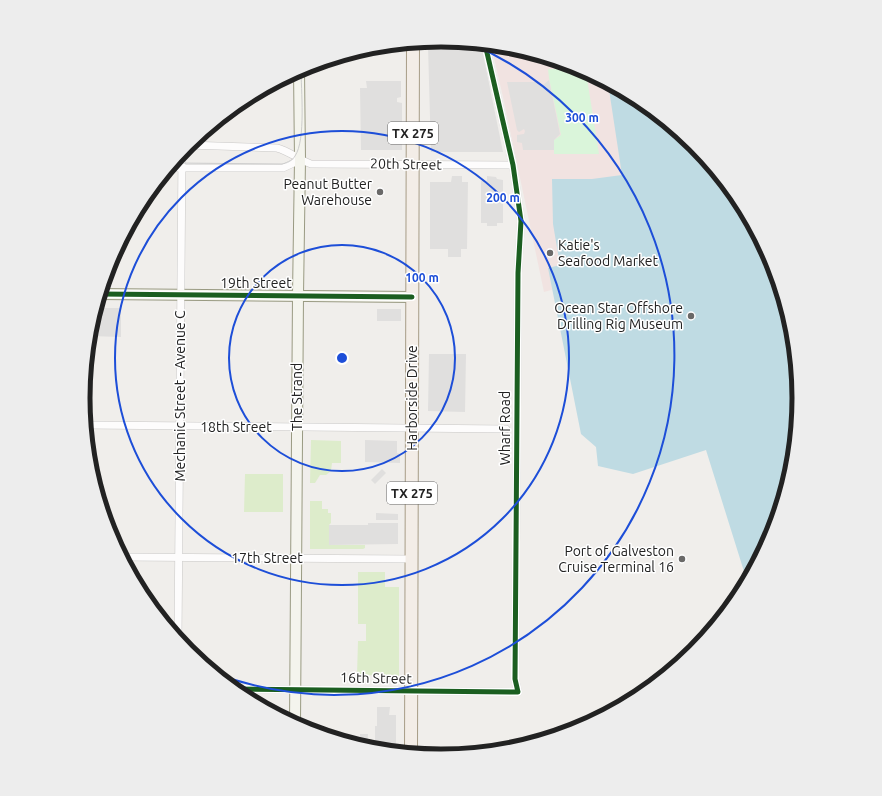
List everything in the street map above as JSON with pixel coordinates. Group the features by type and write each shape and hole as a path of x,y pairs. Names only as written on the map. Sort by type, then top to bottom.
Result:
{"main road":[{"name":"Harborside Drive","path":"411,747 414,48"}],"street":[{"name":"Wharf Road","path":"486,50 513,165 521,221 518,273 515,679 518,692"},
{"name":"The Strand","path":"295,717 296,427 300,160 299,77"},
{"name":"20th Street","path":"197,146 277,148 311,164 513,165"},
{"path":"176,168 283,168 300,160"},
{"name":"Mechanic Street - Avenue C","path":"178,630 182,162"},
{"name":"19th Street","path":"106,294 412,297"},
{"name":"18th Street","path":"91,425 506,430"},
{"name":"17th Street","path":"128,557 412,559"},
{"name":"16th Street","path":"245,689 518,692"}],"shaded area":[{"path":"428,48 482,50 503,152 431,152"},
{"path":"492,51 532,59 554,66 596,83 633,104 639,265 544,292"},
{"path":"549,80 560,134 554,140 554,150 523,150 522,143 517,142 517,135 524,134 525,131 524,129 519,132 517,130 507,82 536,82 540,83 542,86"},
{"path":"366,81 401,81 401,97 397,98 397,102 402,103 402,150 361,150 360,88 367,88"},
{"path":"452,176 462,176 462,182 468,182 467,249 461,249 461,257 448,257 448,249 430,249 430,182 451,182"},
{"path":"487,176 496,177 497,179 503,180 503,223 497,223 497,226 487,226 487,223 481,223 481,181 487,181"},
{"path":"102,308 121,308 121,337 96,336"},
{"path":"377,309 401,309 401,321 377,321"},
{"path":"429,354 466,354 465,412 428,411"},
{"path":"365,440 397,441 397,453 400,454 400,463 365,462"},
{"path":"382,469 386,473 375,484 371,480"},
{"path":"376,513 398,514 398,520 376,520"},
{"path":"368,523 398,523 398,544 329,545 329,525 368,525"},
{"path":"377,707 390,707 389,715 396,715 396,746 375,742 375,726 377,726"},
{"path":"360,734 368,734 368,741 360,739"}],"green space":[{"path":"548,69 562,69 587,79 599,154 554,154 554,140 561,135"},
{"path":"311,440 341,441 341,463 332,463 331,471 326,475 320,475 315,483 310,483"},
{"path":"245,474 283,474 283,512 244,512"},
{"path":"310,501 322,501 322,509 328,509 328,513 331,513 331,523 329,525 329,545 365,545 365,548 310,549"},
{"path":"358,572 385,572 385,587 399,587 399,676 357,675 358,641 366,641 366,624 358,624"}],"water":[{"path":"609,90 636,106 672,134 705,167 719,184 733,203 756,243 780,307 789,352 791,375 792,398 789,444 780,489 773,511 756,553 745,574 706,450 633,474 598,466 596,447 581,434 548,268 560,265 553,224 552,179 592,179 622,175"}],"tram line":[{"path":"181,163 282,164 291,160 295,156 301,138 301,76"}],"cycle path":[{"path":"245,689 518,692 515,679 518,273 521,221 513,165 486,50"},
{"path":"106,294 412,297"}],"place":[{"name":"Peanut Butter Warehouse","path":"380,192"},
{"name":"Katie's Seafood Market","path":"550,253"},
{"name":"Ocean Star Offshore Drilling Rig Museum","path":"691,316"},
{"name":"Port of Galveston Cruise Terminal 16","path":"682,559"}]}
